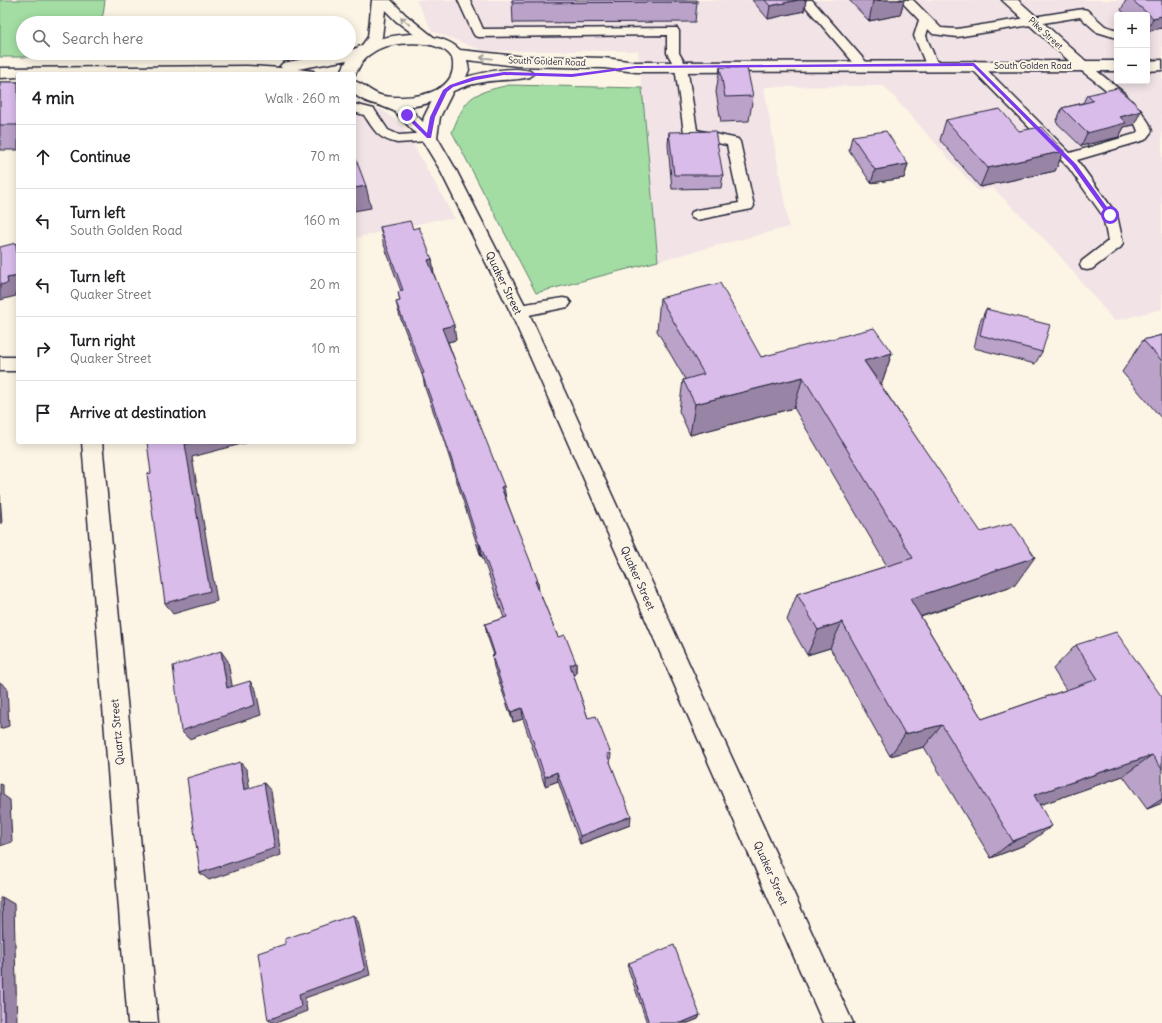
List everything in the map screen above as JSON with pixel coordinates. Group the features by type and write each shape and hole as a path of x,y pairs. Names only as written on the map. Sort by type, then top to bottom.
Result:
{"street":[{"path":"356,58 364,51 375,36 379,0"},
{"path":"383,0 401,18 429,40"},
{"name":"Pike Street","path":"1009,0 1083,66"},
{"path":"356,53 391,40 417,38 429,40 450,48 457,54 461,62 462,70 458,78 448,88 432,117 429,137"},
{"name":"South Golden Road","path":"457,54 517,61 604,63 636,67 932,65 1114,66"},
{"path":"247,71 324,60"},
{"path":"349,72 353,60"},
{"path":"1150,66 1162,65"},
{"name":"South Golden Road","path":"385,102 401,103 417,101 432,97 448,88 475,78 504,73 572,75 636,67"},
{"path":"201,72 267,72"},
{"path":"0,73 16,73"},
{"path":"356,89 369,97 385,102"},
{"name":"Quaker Street","path":"385,102 400,108 429,137 519,311 838,1023"},
{"path":"0,364 16,364"},
{"name":"Quartz Street","path":"92,444 143,1023"}],"lane":[{"path":"464,0 479,33 673,31 673,54 681,67 692,133 733,142 747,206 697,215"},
{"path":"806,0 863,66"},
{"path":"894,0 904,11 937,31 957,33 1083,13 1101,29 1114,33"},
{"path":"906,0 924,22"},
{"path":"924,22 920,36 932,65"},
{"path":"974,65 1074,165 1110,215 1116,243 1087,265"},
{"path":"1067,158 1140,137 1145,131 1144,124 1138,115 1106,83 1083,66"},
{"path":"356,108 369,112 383,133 397,139 429,137"},
{"path":"519,311 563,303"}],"shaded area":[{"path":"416,0 1162,0 1162,309 1114,321 1053,248 993,188 978,191 884,86 764,87 789,227 658,261 638,51 483,51 432,31"},
{"path":"356,99 363,104 383,110 403,126 455,219 436,220 356,238"}],"green space":[{"path":"0,0 105,0 102,16 16,16 16,57 0,57"},
{"path":"509,85 642,88 658,261 536,293 452,132 462,110 472,98 486,91"}],"building":[{"path":"512,0 697,0 697,2 512,3"},
{"path":"765,0 798,0 770,6"},
{"path":"1132,0 1162,0 1162,16 1153,18 1150,15 1150,12 1146,12"},
{"path":"720,67 747,68 753,96 725,97"},
{"path":"0,82 16,82 16,125 0,125"},
{"path":"1117,88 1137,105 1141,111 1120,117 1126,123 1087,133 1062,108 1093,101 1087,95"},
{"path":"1000,109 1019,131 1041,127 1064,151 988,168 946,120"},
{"path":"715,131 723,175 674,175 669,132"},
{"path":"886,131 908,164 875,170 852,136"},
{"path":"356,159 366,186 356,188"},
{"path":"410,221 413,229 419,227 432,259 428,260 454,325 442,328 504,486 501,487 538,581 535,581 558,637 565,635 576,663 570,665 588,718 596,716 611,754 607,754 631,816 580,836 557,772 545,777 522,708 511,712 492,656 495,655 485,624 507,617 479,544 422,374 424,373 396,302 400,301 398,292 403,290 380,227"},
{"path":"16,243 16,276 7,278 8,283 0,285 0,247"},
{"path":"720,283 761,357 874,328 892,353 864,361 981,532 1012,523 1035,557 910,599 982,719 1098,679 1076,645 1116,632 1162,697 1162,769 1152,755 1034,795 1052,826 1013,841 942,725 905,734 842,622 818,630 797,594 913,558 803,377 695,404 683,380 704,374 660,298"},
{"path":"986,309 1050,325 1042,352 980,335"},
{"path":"1162,335 1162,361 1143,340"},
{"path":"147,444 185,444 210,591 165,603 147,474 151,473"},
{"path":"221,651 227,688 250,681 255,705 181,731 173,666"},
{"path":"240,762 244,790 264,783 275,848 200,873 187,778"},
{"path":"2,897 4,1023 0,1023 0,898"},
{"path":"353,915 365,970 299,994 301,1007 268,1020 258,953 285,944 285,939"},
{"path":"674,945 700,1015 681,1023 649,1023 629,963"}],"route":[{"path":"407,115 429,137 432,117 445,91 451,86 475,78 504,73 572,75 606,72 636,67 974,65 1074,165 1110,215"}]}
